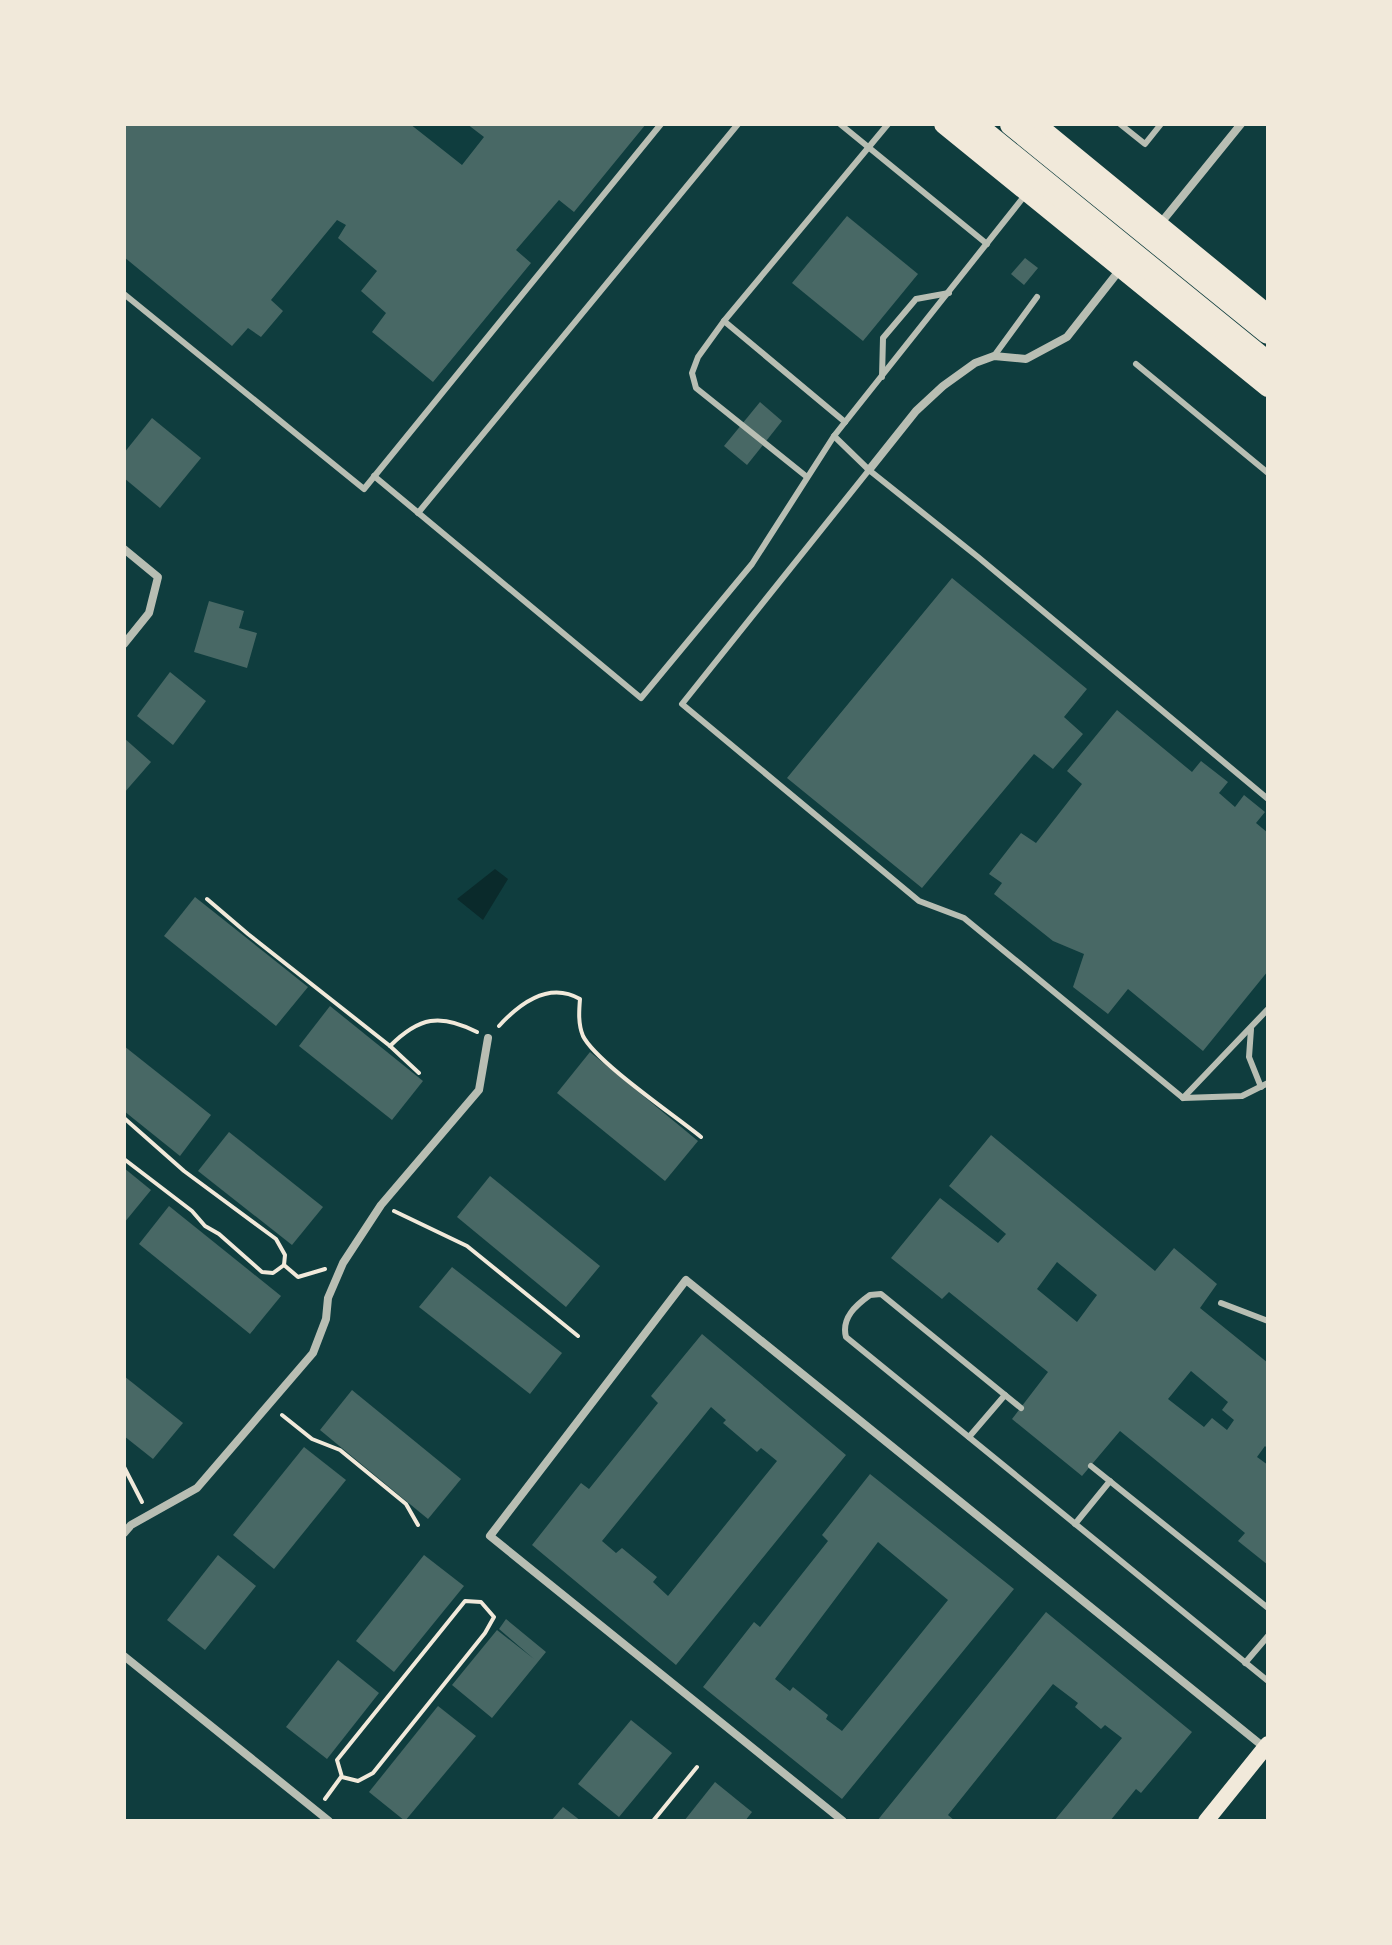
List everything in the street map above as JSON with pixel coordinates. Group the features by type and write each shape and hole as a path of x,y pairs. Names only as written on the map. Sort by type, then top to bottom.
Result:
{"highway":[{"path":"973,124 1268,364"},
{"path":"1012,124 1268,330"}],"main road":[{"path":"944,124 1268,387"},
{"path":"966,124 1077,214 1115,229 1159,225"},
{"path":"1035,124 1268,315"},
{"path":"1121,268 1170,264 1217,290 1268,330"},
{"path":"1206,1821 1266,1746"}],"street":[{"path":"869,470 916,411 975,363 994,356 1026,359 1067,337 1241,124"},
{"path":"124,549 158,577 149,613 124,644"},
{"path":"124,1533 131,1525 197,1488 313,1353 326,1319 328,1298 343,1263 381,1205 479,1090 488,1038"},
{"path":"843,1821 490,1536 686,1280 1266,1746"},
{"path":"124,1656 329,1821"}],"lane":[{"path":"124,294 364,489 661,124"},
{"path":"418,513 738,124"},
{"path":"840,124 987,244"},
{"path":"807,477 696,388 692,373 698,357 724,321 888,124"},
{"path":"1120,124 1145,144 1161,124"},
{"path":"374,476 641,698 752,564 834,436 1028,192"},
{"path":"882,377 883,338 916,299 949,293"},
{"path":"994,356 1037,297"},
{"path":"724,321 845,422"},
{"path":"1136,364 1268,473"},
{"path":"834,436 869,470 1268,799"},
{"path":"869,470 682,704 919,901 964,918 1183,1098 1242,1096 1268,1083"},
{"path":"1183,1098 1268,1009"},
{"path":"1251,1029 1249,1057 1261,1087"},
{"path":"1021,1408 881,1294 870,1295 846,1318 843,1328 846,1337 1268,1681"},
{"path":"1221,1303 1268,1321"},
{"path":"969,1437 1005,1395"},
{"path":"1091,1466 1268,1608"},
{"path":"1075,1524 1110,1481"},
{"path":"1245,1663 1268,1636"}],"path":[{"path":"207,899 390,1046 419,1073"},
{"path":"390,1046 418,1023 436,1019 466,1027 488,1038 511,1013 539,994 557,992 573,995 580,999 579,1021 583,1035 596,1053 701,1137"},
{"path":"124,1118 184,1171 276,1239 285,1255 284,1265 273,1273 262,1272 219,1234 205,1226 192,1211 124,1159"},
{"path":"381,1205 467,1246 578,1336"},
{"path":"284,1265 298,1277 343,1263"},
{"path":"271,1405 312,1439 340,1450 406,1504 418,1525"},
{"path":"124,1451 124,1468 149,1515"},
{"path":"465,1601 481,1602 494,1617 466,1656 373,1773 358,1781 342,1777 337,1760 465,1601"},
{"path":"653,1821 697,1767"},
{"path":"317,1811 342,1777"}],"water":[{"path":"495,869 508,879 483,920 457,899"}],"building":[{"path":"124,124 410,124 462,165 484,137 467,124 646,124 574,212 559,200 516,250 531,263 433,382 372,332 386,313 361,291 377,271 338,238 346,225 337,220 271,300 283,311 261,337 248,328 232,346 124,257"},
{"path":"847,216 918,274 863,341 792,283"},
{"path":"1025,258 1038,268 1024,285 1011,274"},
{"path":"760,402 782,421 747,465 724,446"},
{"path":"152,418 201,458 160,508 124,478 124,453"},
{"path":"952,578 1087,689 1064,717 1083,734 1053,769 1034,754 922,888 787,778"},
{"path":"209,601 244,611 239,628 257,633 247,668 194,652"},
{"path":"170,672 206,701 173,745 137,716"},
{"path":"1117,710 1192,772 1201,761 1228,782 1219,793 1235,807 1244,795 1265,812 1256,823 1268,833 1268,971 1203,1051 1128,989 1108,1014 1073,987 1084,954 1053,941 994,894 1002,883 989,874 1021,833 1036,843 1082,784 1067,771"},
{"path":"124,738 151,762 124,793"},
{"path":"195,897 308,987 276,1026 164,936"},
{"path":"330,1006 423,1081 392,1120 299,1046"},
{"path":"124,1046 211,1115 180,1156 124,1111"},
{"path":"590,1052 698,1141 665,1181 557,1093"},
{"path":"229,1132 323,1207 292,1245 198,1171"},
{"path":"991,1135 1155,1271 1174,1248 1217,1284 1200,1308 1268,1363 1268,1449 1265,1446 1257,1457 1268,1465 1268,1565 1238,1541 1245,1533 1120,1431 1082,1476 1012,1419 1048,1372 949,1292 942,1299 891,1258 940,1198 998,1243 1006,1234 949,1186","holes":["1057,1262 1097,1295 1077,1322 1037,1289","1191,1371 1228,1402 1222,1410 1234,1420 1227,1430 1212,1418 1204,1427 1168,1399"]},
{"path":"124,1168 151,1190 124,1223"},
{"path":"490,1176 600,1266 566,1307 457,1217"},
{"path":"169,1206 281,1296 250,1334 139,1244"},
{"path":"452,1267 562,1353 530,1394 419,1307"},
{"path":"702,1334 846,1455 676,1665 532,1545 581,1483 589,1489 658,1403 651,1396","holes":["711,1407 726,1420 723,1423 757,1452 761,1448 777,1461 668,1596 653,1582 657,1577 622,1548 616,1553 602,1541"]},
{"path":"124,1376 183,1423 153,1459 124,1436"},
{"path":"352,1390 461,1479 428,1519 320,1430"},
{"path":"304,1447 346,1480 274,1569 233,1535"},
{"path":"870,1474 1014,1589 842,1799 703,1687 754,1622 760,1627 828,1541 822,1535","holes":["878,1542 948,1600 842,1731 826,1719 828,1715 793,1687 790,1691 775,1679"]},
{"path":"218,1555 256,1586 205,1650 167,1620"},
{"path":"424,1555 464,1586 394,1672 356,1641"},
{"path":"1046,1612 1192,1732 1141,1793 1136,1789 1110,1821 1054,1821 1122,1738 1105,1725 1101,1729 1075,1707 1078,1703 1053,1684 948,1815 955,1821 877,1821"},
{"path":"506,1619 546,1652 492,1718 452,1685 497,1630 534,1659 499,1629"},
{"path":"338,1660 379,1693 327,1759 286,1727"},
{"path":"438,1706 476,1736 405,1821 369,1792"},
{"path":"631,1720 672,1753 619,1817 578,1784"},
{"path":"715,1782 752,1812 745,1821 684,1821"},
{"path":"563,1807 581,1821 551,1821"}]}
